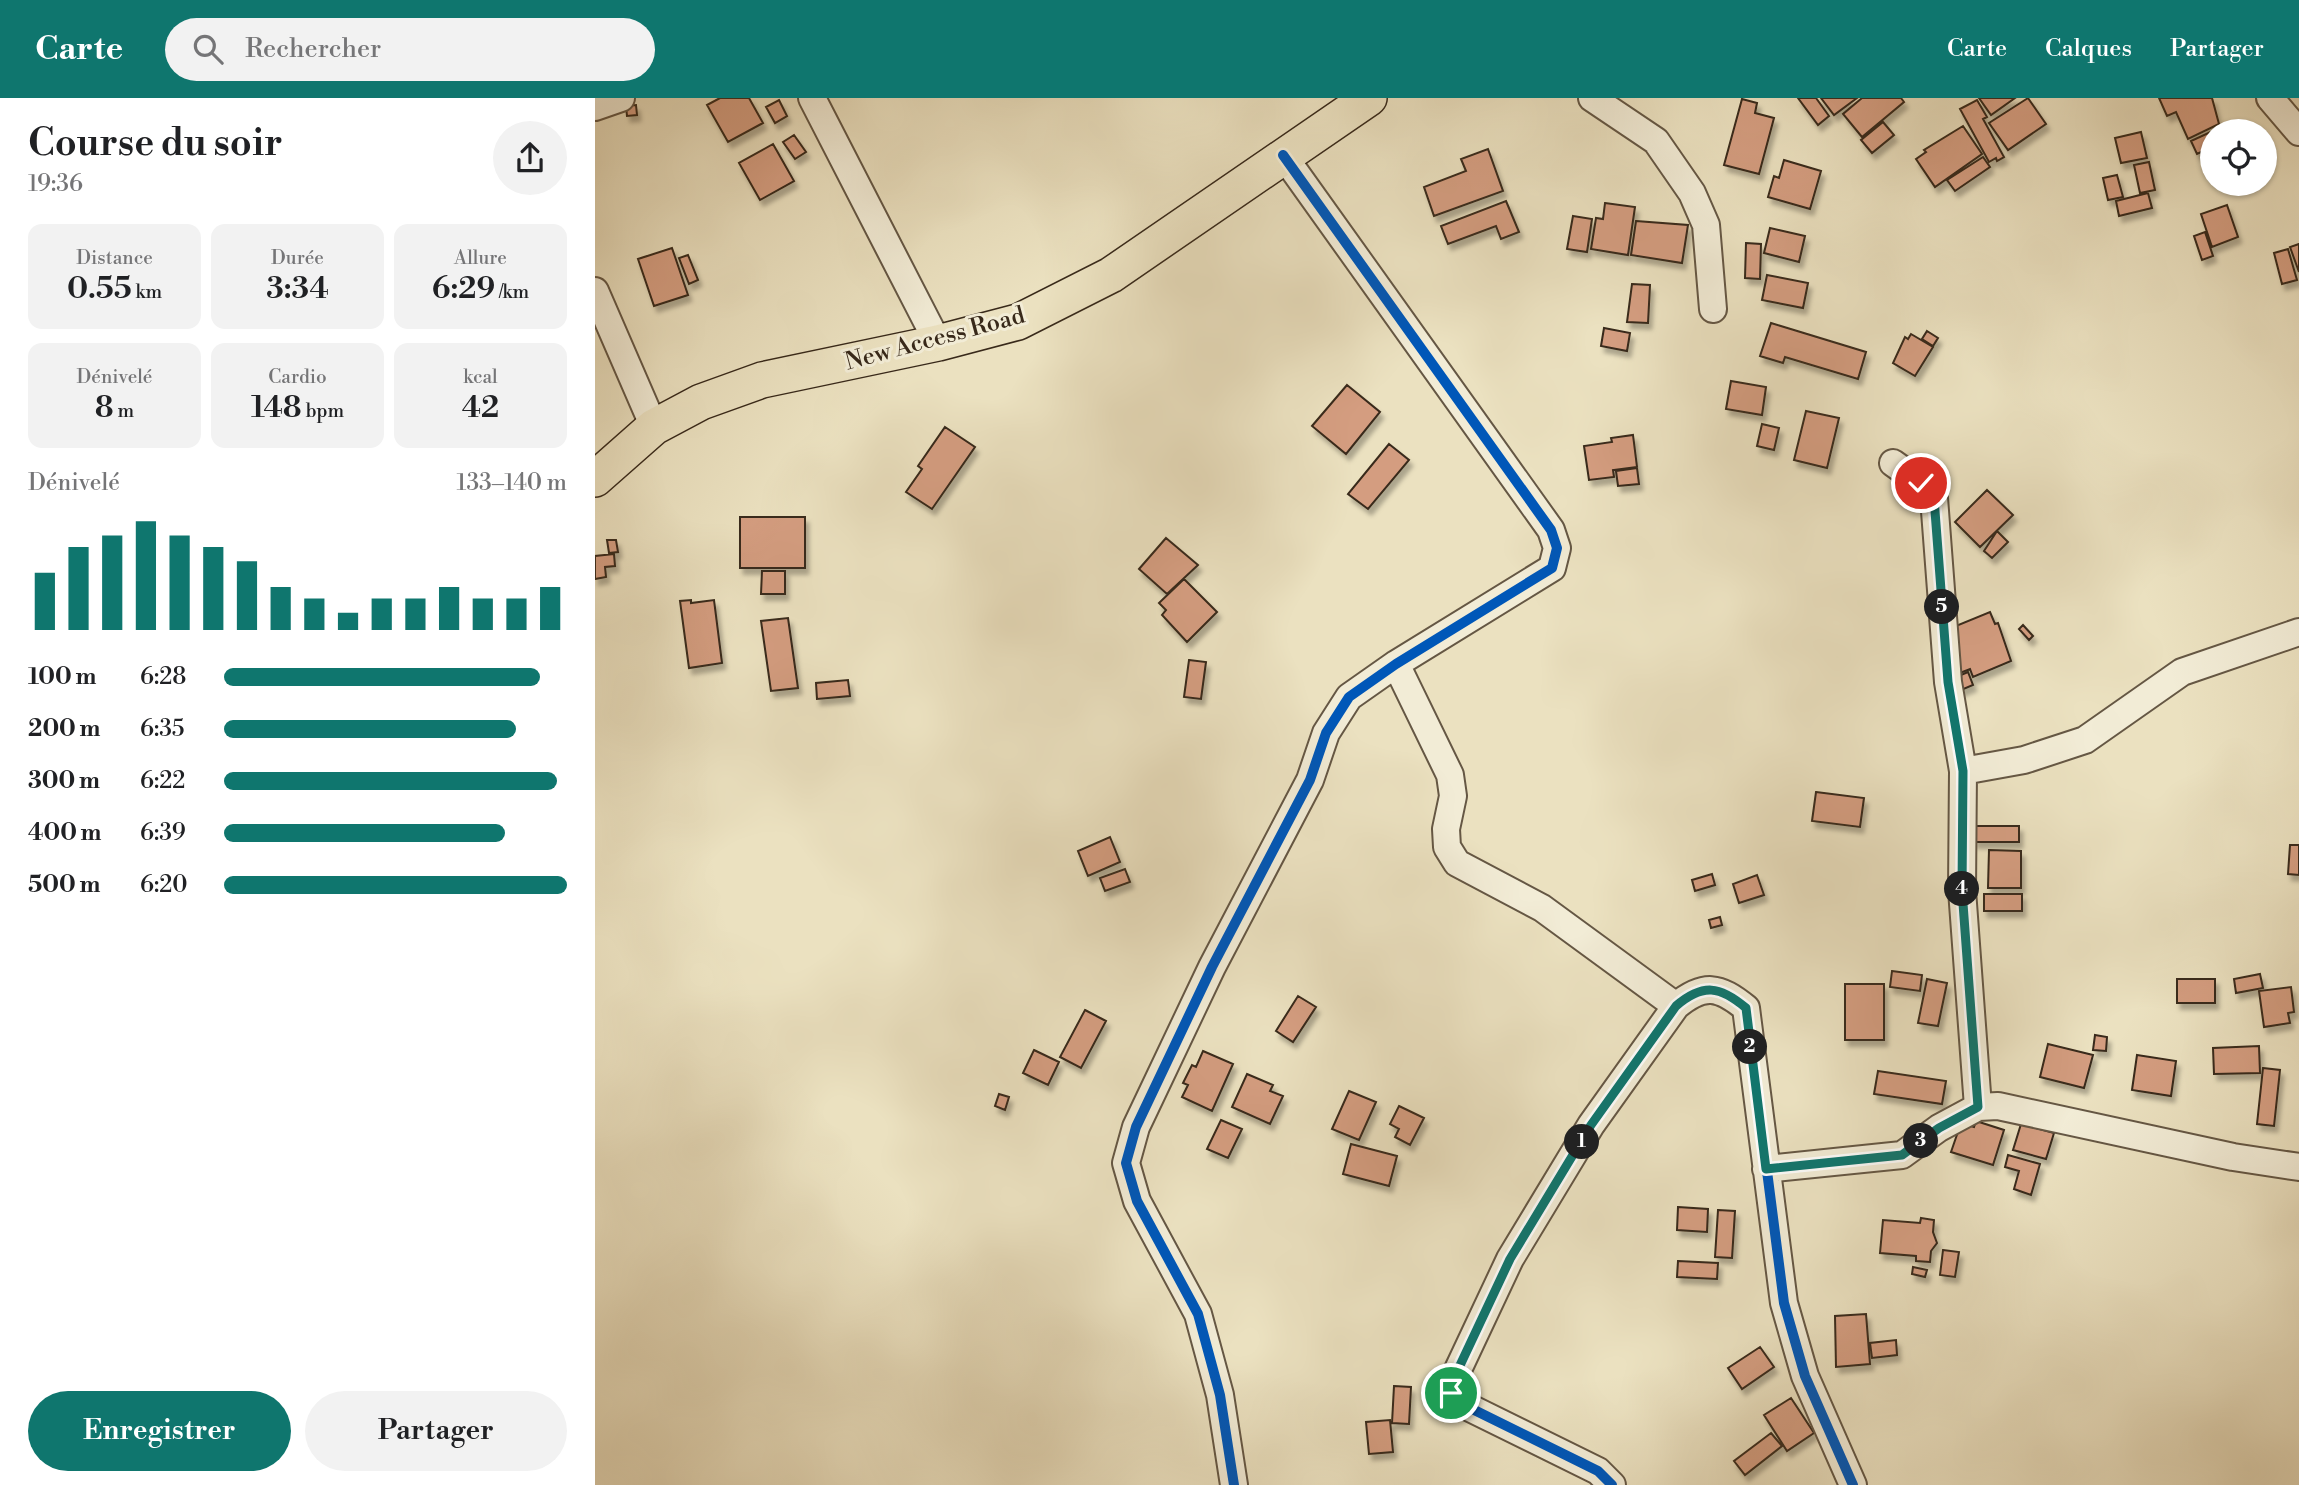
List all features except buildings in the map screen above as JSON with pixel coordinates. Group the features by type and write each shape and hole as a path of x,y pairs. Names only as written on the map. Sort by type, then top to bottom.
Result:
{"main road":[{"name":"New Access Road","path":"595,479 655,427 701,402 762,380 939,343 1018,322 1111,275 1369,98"}],"street":[{"path":"595,107 621,98"},
{"path":"812,98 939,343"},
{"path":"1592,98 1656,141 1692,193 1706,225 1713,309"},
{"path":"2270,98 2299,132"},
{"path":"1234,1485 1220,1395 1198,1314 1137,1201 1126,1163 1136,1127 1212,967 1310,780 1326,733 1349,697 1396,664 1552,568 1557,548 1551,530 1283,155"},
{"path":"595,291 655,427"},
{"path":"1893,463 1921,483 1934,498 1948,682 1963,771 1962,890 1978,1107"},
{"path":"1963,771 2024,760 2085,740 2182,672 2299,632"},
{"path":"1396,664 1450,775 1453,796 1446,830 1447,847 1457,863 1542,908 1676,1006"},
{"path":"1612,1485 1598,1471 1459,1403 1451,1393 1455,1376 1510,1259 1591,1125 1676,1006 1691,993 1710,989 1728,994 1746,1008 1784,1303 1805,1376 1853,1485"},
{"path":"1766,1169 1902,1155 1939,1128 1978,1107 1998,1106 2233,1157 2299,1167"}],"cycle path":[{"path":"1234,1485 1220,1395 1198,1314 1137,1201 1126,1163 1136,1127 1212,967 1310,780 1326,733 1349,697 1396,664 1552,568 1557,548 1551,530 1283,155"},
{"path":"1612,1485 1598,1471 1460,1403 1451,1393 1455,1376 1510,1259 1591,1125 1676,1006 1695,994 1711,990 1728,995 1746,1008 1784,1303 1805,1376 1853,1485"}],"route":[{"path":"1451,1393 1455,1376 1510,1259 1591,1125 1676,1006 1691,993 1710,989 1728,994 1746,1008 1766,1169 1902,1155 1939,1128 1978,1107 1962,890 1963,771 1948,682 1934,498 1921,483"}]}
